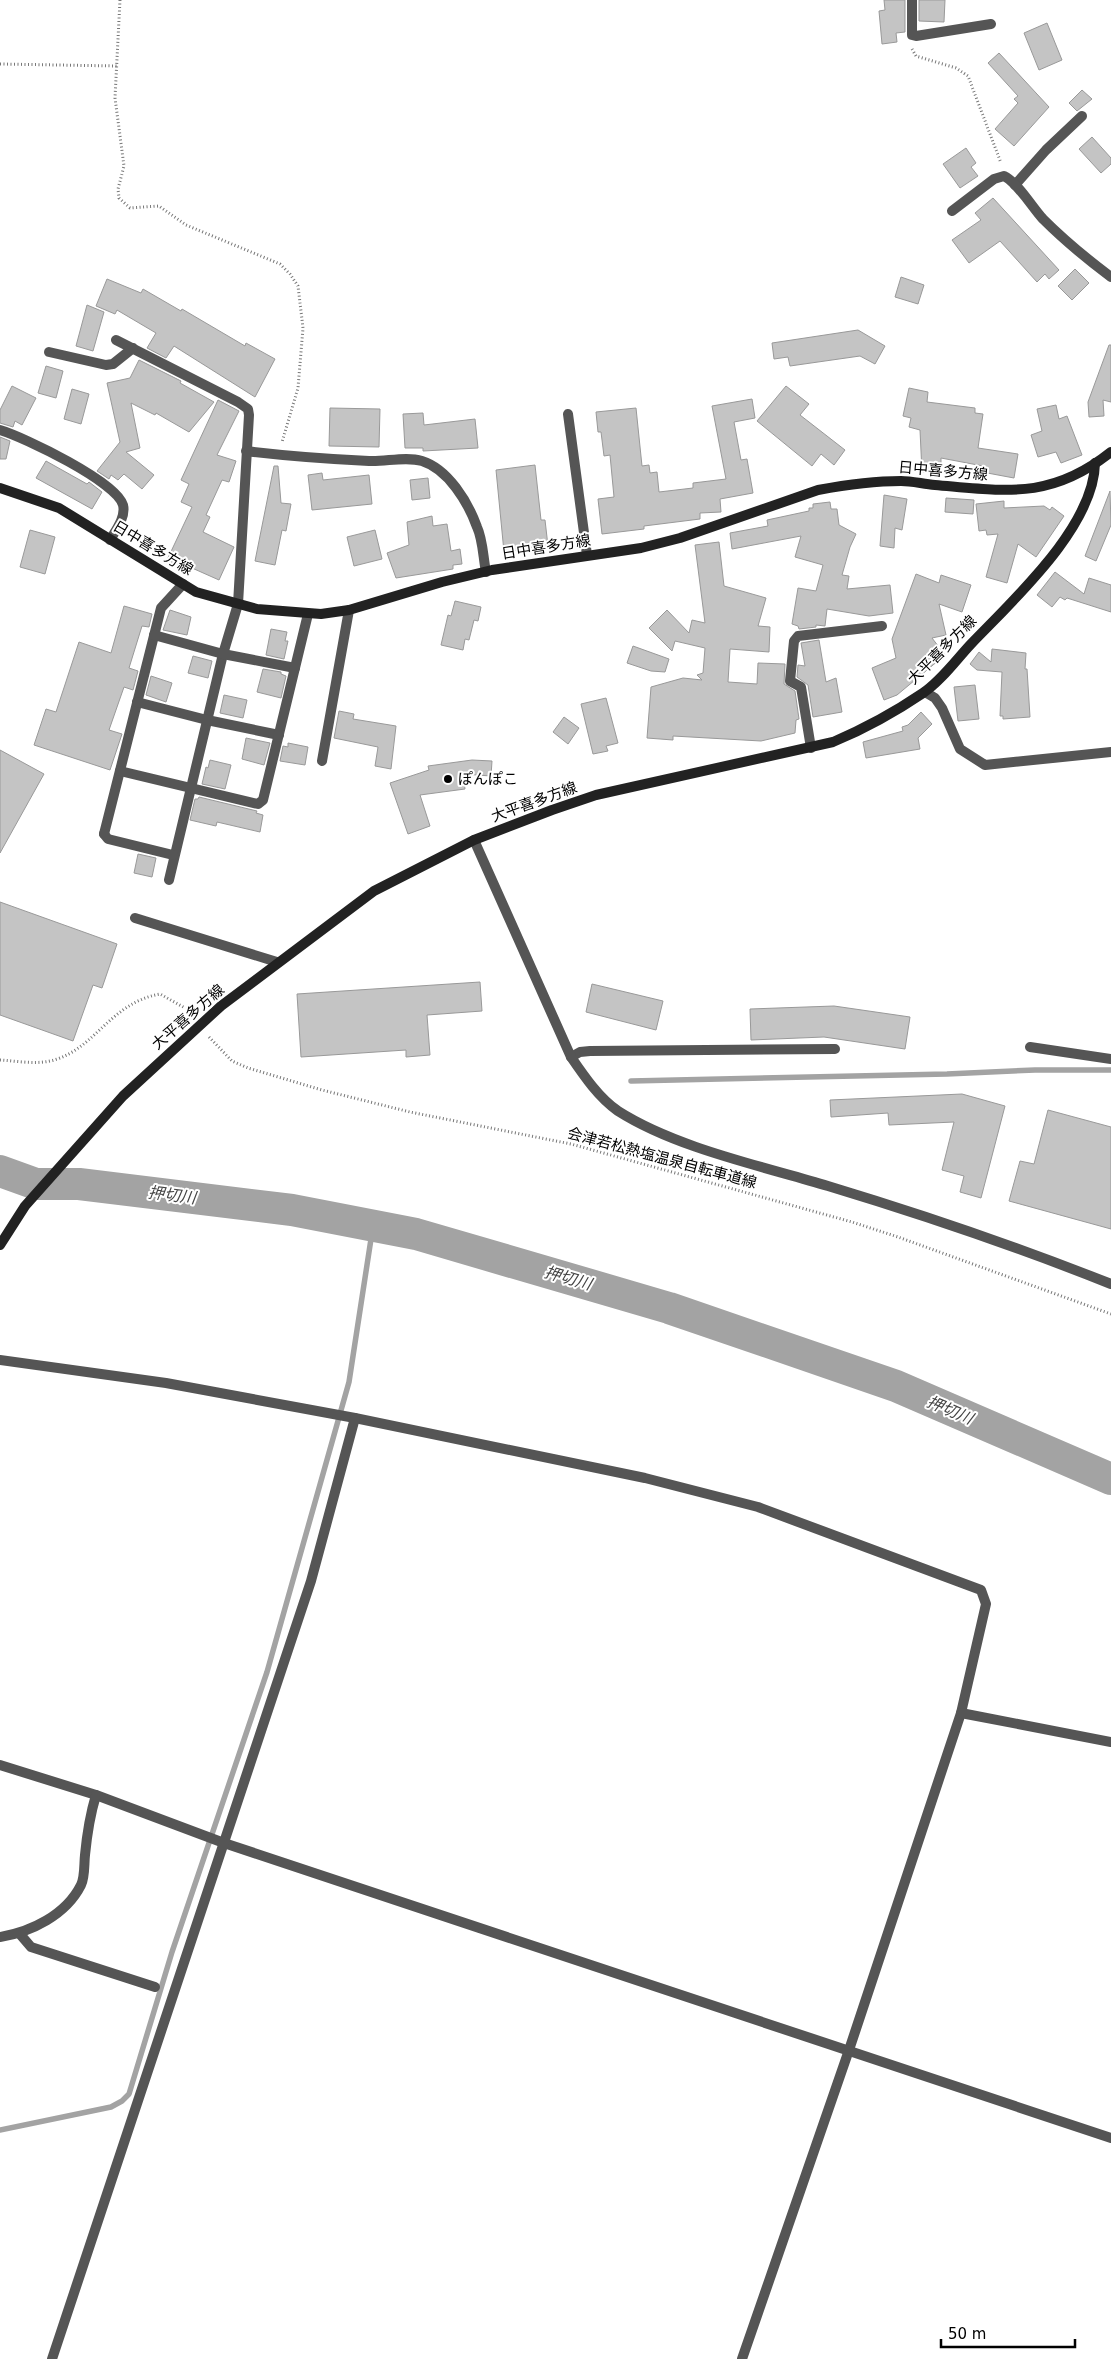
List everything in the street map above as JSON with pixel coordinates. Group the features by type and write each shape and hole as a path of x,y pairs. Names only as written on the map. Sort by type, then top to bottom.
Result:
{"main road":[{"name":"日中喜多方線","path":"0,488 59,508 196,592 257,609 308,614 349,610 442,582 486,572 641,548 680,538 818,490 838,486 902,481 1016,491 1062,481 1111,452"},
{"name":"大平喜多方線","path":"0,1245 25,1206 123,1096 221,1006 277,962 374,891 474,840 596,795 833,742 863,729 925,692 1036,575 1056,550 1084,508 1095,475 1095,463"}],"street":[{"path":"912,0 912,35 916,36 991,24"},
{"path":"1015,185 1046,150 1082,116"},
{"path":"952,211 994,179 1004,176 1015,185 1066,241 1111,277"},
{"path":"116,340 248,409 238,604 223,654 173,855 169,880"},
{"path":"49,352 106,365 113,364 133,348"},
{"path":"568,414 586,555"},
{"path":"0,430 26,440 82,469 117,494 124,507 110,540"},
{"path":"246,451 372,461 421,460 445,474 467,506 478,528 486,572"},
{"path":"173,855 108,839 104,834 161,608 183,584"},
{"path":"322,761 349,610"},
{"path":"120,771 258,804 263,800 308,614"},
{"path":"811,748 801,687 790,681 794,641 798,636 882,626"},
{"path":"154,635 223,654 295,668"},
{"path":"925,692 935,698 942,708 960,749 986,765 1111,752"},
{"path":"137,702 207,720 279,735"},
{"path":"474,840 571,1057 590,1084 616,1110 651,1130 692,1145 936,1220 1037,1254 1111,1284"},
{"path":"135,918 277,962"},
{"path":"1030,1047 1111,1059"},
{"path":"571,1057 580,1052 590,1051 835,1049"},
{"path":"0,1360 166,1383 355,1418 645,1478 758,1507 980,1590 986,1604 961,1713 849,2050 742,2359"},
{"path":"52,2359 311,1581 355,1418"},
{"path":"961,1713 1111,1742"},
{"path":"0,1765 96,1795 224,1843 1111,2138"},
{"path":"0,1938 31,1930 53,1916 82,1884 89,1817 96,1795"},
{"path":"20,1933 31,1947 155,1987"}],"path":[{"path":"120,0 115,98 124,166 118,189 119,198 130,208 159,206 186,225 280,264 298,286 303,328 301,365 298,388 278,455"},
{"path":"916,36 912,47 916,56 963,71 972,81 1004,176"},
{"path":"0,64 117,66"},
{"path":"0,1060 53,1061 74,1052 127,1006 146,996 160,994 185,1008"},
{"name":"会津若松熱塩温泉自転車道線","path":"209,1037 232,1061 248,1068 322,1090 410,1112 571,1144 852,1222 1111,1314"}],"building":[{"path":"884,0 905,0 905,32 896,33 897,42 882,44 879,11 885,10"},
{"path":"919,0 945,0 944,22 919,21"},
{"path":"1047,23 1062,60 1039,70 1024,33"},
{"path":"999,53 1049,107 1014,146 995,129 1018,103 1014,99 1018,96 988,63"},
{"path":"1082,90 1092,99 1077,111 1069,103"},
{"path":"1092,137 1111,158 1111,164 1101,173 1079,149"},
{"path":"966,148 976,163 971,167 978,176 960,188 943,164"},
{"path":"993,198 1059,270 1049,279 1045,274 1037,282 1000,241 969,263 952,240 981,220 975,213"},
{"path":"1075,269 1089,283 1072,300 1058,286"},
{"path":"901,277 924,285 918,304 895,297"},
{"path":"107,279 141,293 143,289 181,311 182,309 245,346 246,343 275,359 255,397 174,346 166,358 147,348 156,333 117,310 115,314 96,306"},
{"path":"87,305 104,312 93,351 76,346"},
{"path":"858,330 885,346 875,364 860,356 790,366 788,357 774,359 772,343"},
{"path":"1109,345 1111,345 1111,402 1103,400 1104,416 1089,417 1088,402"},
{"path":"139,360 181,381 180,383 214,402 189,432 156,413 155,415 131,403 140,448 126,452 154,475 142,489 124,474 118,480 111,475 109,479 97,471 120,442 107,383 130,378"},
{"path":"46,366 63,371 56,398 38,393"},
{"path":"12,386 36,398 22,425 15,421 13,427 0,423 0,410"},
{"path":"786,386 809,404 800,415 845,450 834,465 821,454 812,466 757,421"},
{"path":"909,388 928,392 927,402 975,408 975,413 983,414 978,448 1018,454 1014,478 982,472 983,466 941,458 941,468 936,468 936,471 922,472 920,430 909,427 911,418 903,416"},
{"path":"72,389 89,394 81,424 64,419"},
{"path":"752,399 755,418 734,422 741,460 747,459 753,493 720,499 721,512 700,513 700,519 644,526 644,529 602,534 598,499 614,497 610,455 604,456 601,432 598,432 596,412 636,408 642,466 649,465 650,473 657,472 659,492 693,488 693,483 726,479 712,406"},
{"path":"218,400 239,411 217,455 236,461 229,482 222,480 206,515 210,517 203,532 234,547 219,580 192,568 190,571 167,560 192,507 181,502 189,484 181,480"},
{"path":"1056,405 1059,419 1067,416 1082,455 1061,463 1056,452 1038,457 1031,435 1042,431 1037,409"},
{"path":"330,408 380,409 379,447 329,446"},
{"path":"423,413 424,425 475,419 478,448 423,451 423,448 405,448 403,414"},
{"path":"0,437 10,441 6,459 0,459"},
{"path":"46,461 87,484 89,482 102,492 92,509 36,478"},
{"path":"535,465 541,520 545,520 548,546 504,552 496,470"},
{"path":"274,466 278,466 281,503 291,504 286,531 282,530 275,565 255,561"},
{"path":"322,473 323,480 369,475 372,504 312,510 308,475"},
{"path":"428,478 430,498 412,500 410,480"},
{"path":"1110,491 1111,525 1096,561 1085,556"},
{"path":"884,495 907,499 902,530 895,528 894,548 880,546"},
{"path":"946,498 974,500 973,514 945,512"},
{"path":"1004,501 1004,508 1044,506 1050,510 1052,507 1064,516 1036,557 1018,544 1007,583 986,577 998,534 987,535 986,530 979,531 976,504"},
{"path":"830,502 831,509 837,509 839,525 856,534 842,575 849,576 847,589 890,585 893,613 869,616 827,609 825,626 816,625 816,627 799,629 798,626 792,624 798,588 816,591 823,565 795,557 801,536 732,549 730,533 768,526 767,520 809,511 809,508 813,508 813,504"},
{"path":"432,516 433,526 447,524 451,551 460,549 462,564 453,565 453,569 396,578 387,553 409,545 407,522"},
{"path":"30,530 55,537 45,574 20,567"},
{"path":"375,530 382,559 354,566 347,537"},
{"path":"719,542 724,586 766,598 758,626 770,627 769,652 730,649 728,682 757,684 758,663 785,664 784,684 795,691 799,719 796,720 795,733 761,741 673,736 673,740 647,738 651,687 683,678 702,680 697,675 703,673 705,648 675,641 672,651 649,628 667,610 689,633 692,620 705,623 695,545"},
{"path":"1055,572 1084,594 1089,578 1111,585 1111,612 1060,597 1052,607 1037,595"},
{"path":"916,574 939,583 941,575 971,585 962,612 939,604 946,635 932,638 945,655 897,695 884,700 872,668 896,658 892,639"},
{"path":"455,601 481,607 478,621 474,620 469,640 465,639 463,650 441,645 448,615 451,616"},
{"path":"124,606 152,614 149,627 142,626 129,668 138,671 133,690 124,687 109,730 122,734 110,770 34,745 46,709 56,712 79,642 111,653"},
{"path":"170,610 191,617 187,635 163,630"},
{"path":"271,629 287,632 285,641 288,641 284,659 266,655"},
{"path":"819,640 826,682 836,678 842,712 813,717 808,685 797,677 798,665 805,666 801,643"},
{"path":"633,646 669,659 665,672 651,671 627,663"},
{"path":"992,649 1026,653 1025,669 1027,669 1030,717 1003,719 1003,716 1000,716 1002,672 977,670 970,664 979,652 991,662"},
{"path":"193,656 212,661 208,678 188,673"},
{"path":"263,669 281,672 281,674 286,676 281,698 257,692"},
{"path":"151,676 172,683 166,702 146,695"},
{"path":"975,685 979,719 958,721 954,687"},
{"path":"224,695 247,700 243,718 220,713"},
{"path":"606,698 618,743 606,746 608,751 593,754 581,704"},
{"path":"339,711 354,714 353,719 396,726 391,769 375,766 378,747 334,738"},
{"path":"921,712 932,724 918,738 920,749 866,758 863,742 903,731 902,727 908,725"},
{"path":"564,717 579,728 568,744 553,732"},
{"path":"246,738 270,743 264,765 242,759"},
{"path":"288,743 308,747 305,765 280,761 283,746 288,747"},
{"path":"0,750 44,774 0,853"},
{"path":"210,760 231,765 225,789 202,784 206,767 208,768"},
{"path":"472,760 492,761 491,776 463,774 465,789 420,795 430,826 408,834 390,783 429,770 428,766"},
{"path":"199,797 257,811 256,813 263,815 260,832 217,822 216,826 190,820 195,799"},
{"path":"138,854 156,858 152,877 134,873"},
{"path":"0,902 117,944 102,988 93,985 73,1041 0,1015"},
{"path":"480,982 482,1011 427,1015 430,1055 406,1057 406,1050 301,1057 297,994"},
{"path":"592,984 663,1001 656,1030 586,1012"},
{"path":"834,1006 910,1017 905,1049 824,1037 751,1040 750,1009"},
{"path":"962,1094 1005,1106 981,1198 960,1192 964,1176 942,1170 954,1122 889,1125 888,1113 831,1117 830,1100"},
{"path":"1048,1110 1111,1127 1111,1229 1009,1201 1020,1161 1034,1164"}],"waterway":[{"path":"631,1081 947,1074 1035,1070 1111,1070"},
{"name":"押切川","path":"0,1171 36,1184 79,1184 292,1210 416,1234 669,1308 896,1386 1111,1479"},
{"path":"0,2130 111,2107 122,2101 129,2094 172,1952 267,1672 349,1382 373,1226"}],"place":[{"name":"ぽんぽこ","path":"448,779"}]}
